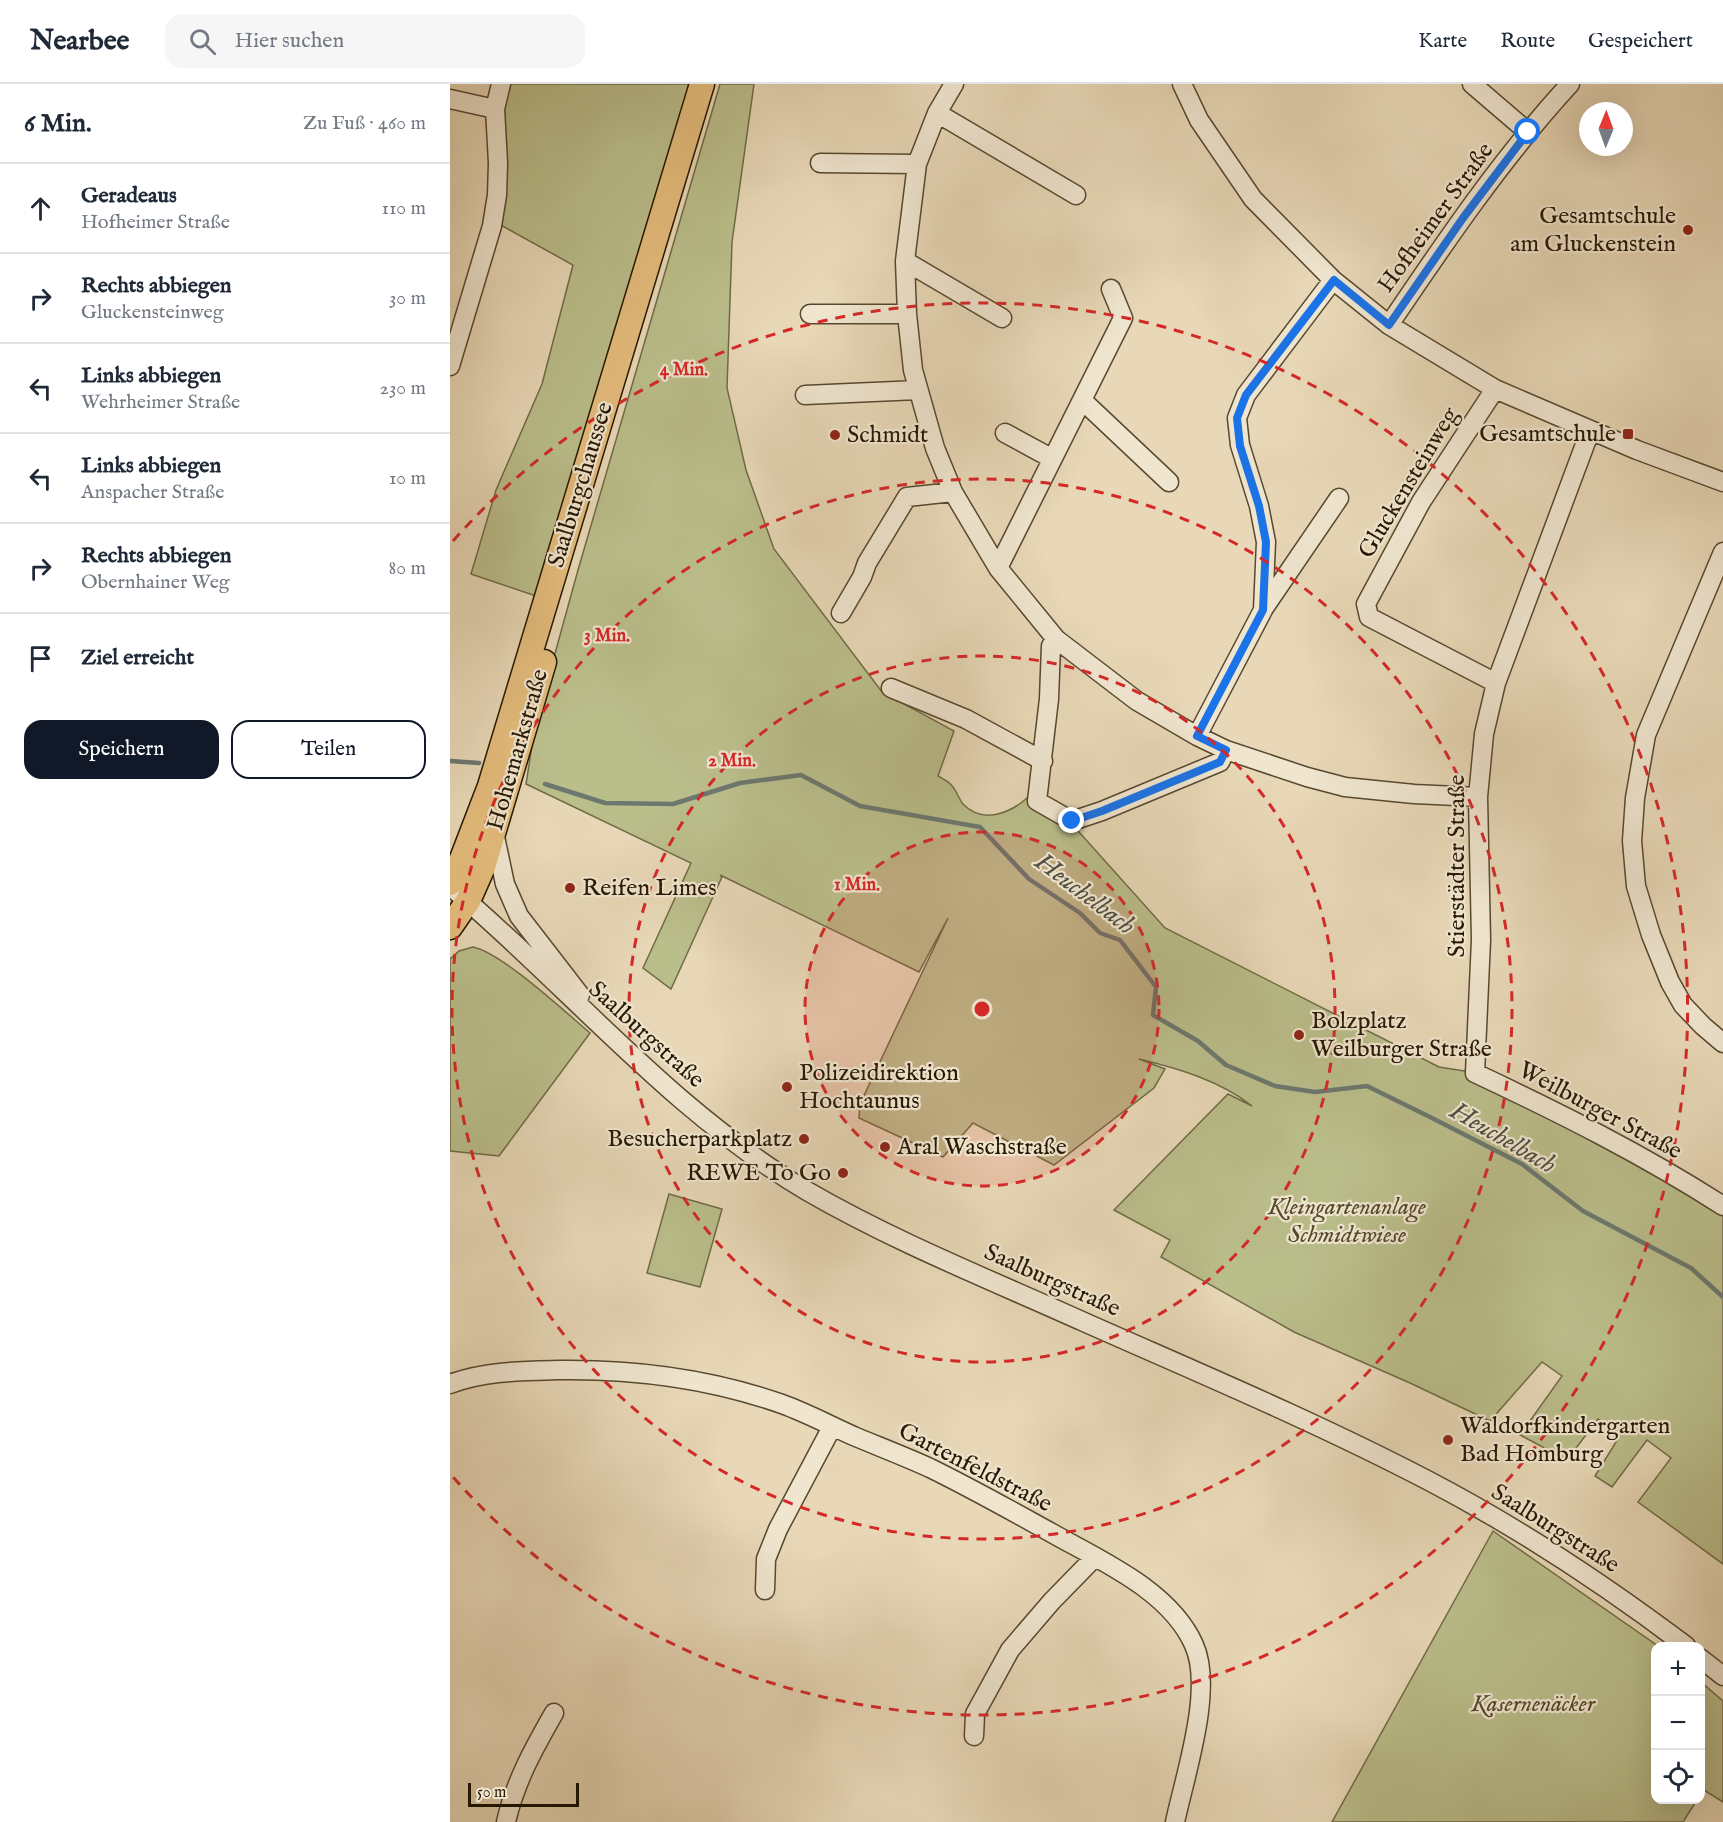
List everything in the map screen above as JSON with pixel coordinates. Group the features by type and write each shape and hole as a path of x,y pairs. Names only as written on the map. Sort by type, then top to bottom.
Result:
{"main road":[{"name":"Saalburgchaussee","path":"456,890 462,859 490,786 702,84"},
{"name":"Hohemarkstraße","path":"450,927 456,890 483,867 495,831 614,415 630,322"}],"street":[{"path":"450,366 492,226 497,195 498,163 495,109 501,84"},
{"path":"954,84 936,113 917,164 905,261 907,314 918,390 935,448 953,492 998,568 1056,639 1137,701 1226,750 1345,787 1414,794 1478,797"},
{"path":"1182,84 1199,120 1253,199 1334,280 1389,325 1495,388 1590,431 1723,482"},
{"path":"1472,84 1528,132"},
{"name":"Hofheimer Straße","path":"1389,325 1463,218 1528,132 1570,84"},
{"path":"450,99 495,109"},
{"path":"936,113 1076,195"},
{"path":"820,163 917,164"},
{"path":"905,261 1002,318"},
{"path":"1263,610 1266,542 1259,506 1240,446 1237,418 1246,395 1334,280"},
{"path":"998,568 1123,318 1111,289"},
{"path":"810,314 907,314"},
{"name":"Gluckensteinweg","path":"1495,388 1421,502 1366,604 1369,617 1496,684"},
{"path":"805,395 918,390"},
{"path":"1082,400 1169,482"},
{"name":"Stierstädter Straße","path":"1475,1049 1481,940 1478,797 1484,734 1496,684 1590,431"},
{"path":"1005,433 1052,458"},
{"path":"841,613 862,577 867,563 907,497 953,492"},
{"path":"1197,736 1263,610 1338,498"},
{"path":"1723,552 1646,735 1635,798 1632,841 1636,886 1651,935 1670,982 1683,1005 1702,1026 1723,1042"},
{"path":"1056,639 1051,645 1049,699 1037,801 1072,821 1102,811 1220,762 1226,750"},
{"path":"891,688 966,719 1042,761"},
{"path":"495,831 503,875 519,916 620,1046"},
{"name":"Saalburgstraße","path":"456,890 660,1082 726,1137 808,1192 881,1230 1285,1412 1429,1481 1560,1557 1679,1642"},
{"name":"Weilburger Straße","path":"1475,1049 1475,1073 1630,1150 1723,1206"},
{"name":"Gartenfeldstraße","path":"450,1384 492,1373 571,1370 640,1373 693,1381 750,1395 800,1411 928,1467 1095,1557 1159,1597 1184,1626 1199,1656 1201,1695 1175,1822"},
{"path":"765,1590 766,1559 778,1529 832,1426"},
{"path":"974,1736 975,1714 1010,1650 1052,1601 1095,1557"},
{"path":"1705,1661 1723,1676"},
{"path":"507,1822 511,1800 526,1764 554,1713"}],"green space":[{"path":"507,84 693,84 536,596 471,574 496,490 542,384 573,265 497,223 501,109"},
{"name":"Kleingartenanlage Schmidtwiese","path":"720,84 754,84 732,242 727,388 746,470 774,549 882,692 954,731 938,776 952,785 963,804 970,810 978,814 995,814 1020,804 1027,798 1071,823 1165,928 1439,1067 1471,1072 1723,1206 1723,1564 1638,1502 1671,1458 1647,1440 1612,1487 1595,1476 1621,1434 1598,1419 1567,1460 1520,1435 1562,1376 1542,1362 1490,1421 1294,1332 1161,1257 1170,1240 1114,1210 1228,1094 1252,1106 1227,1089 1183,1071 1139,1059 1165,1069 1154,1088 1054,1165 973,1123 943,1157 859,1118 860,1104 948,918 919,972 720,875 722,877 671,989 643,968 691,863 526,784 535,726 578,570"},
{"path":"473,947 500,960 516,971 590,1033 499,1156 450,1151 450,959 459,951"},
{"path":"669,1194 722,1209 700,1287 647,1273"},
{"name":"Kasernenäcker","path":"1493,1531 1652,1642 1651,1804 1694,1804 1683,1822 1332,1822"},
{"path":"1705,1685 1723,1701 1723,1802 1705,1791"}],"waterway":[{"name":"Heuchelbach","path":"450,761 479,763"},
{"name":"Heuchelbach","path":"545,784 605,803 673,804 740,783 801,775 860,806 980,827 1029,879 1080,913 1100,933 1120,940 1156,987 1153,1015 1198,1041 1226,1065 1275,1086 1315,1092 1367,1086 1522,1164 1583,1211 1691,1268 1723,1297"}],"place":[{"name":"Gesamtschule am Gluckenstein","path":"1688,230"},
{"name":"Gesamtschule","path":"1628,434"},
{"name":"Schmidt","path":"835,435"},
{"name":"Reifen Limes","path":"570,888"},
{"name":"Bolzplatz Weilburger Straße","path":"1299,1035"},
{"name":"Polizeidirektion Hochtaunus","path":"787,1087"},
{"name":"Besucherparkplatz","path":"804,1139"},
{"name":"Aral Waschstraße","path":"885,1147"},
{"name":"REWE To Go","path":"843,1173"},
{"name":"Waldorfkindergarten Bad Homburg","path":"1448,1440"}],"route":[{"path":"1072,821 1102,811 1220,762 1226,750 1197,736 1263,610 1265,586 1266,542 1259,506 1240,446 1237,418 1246,395 1334,280 1389,325 1463,218 1528,132"}]}
